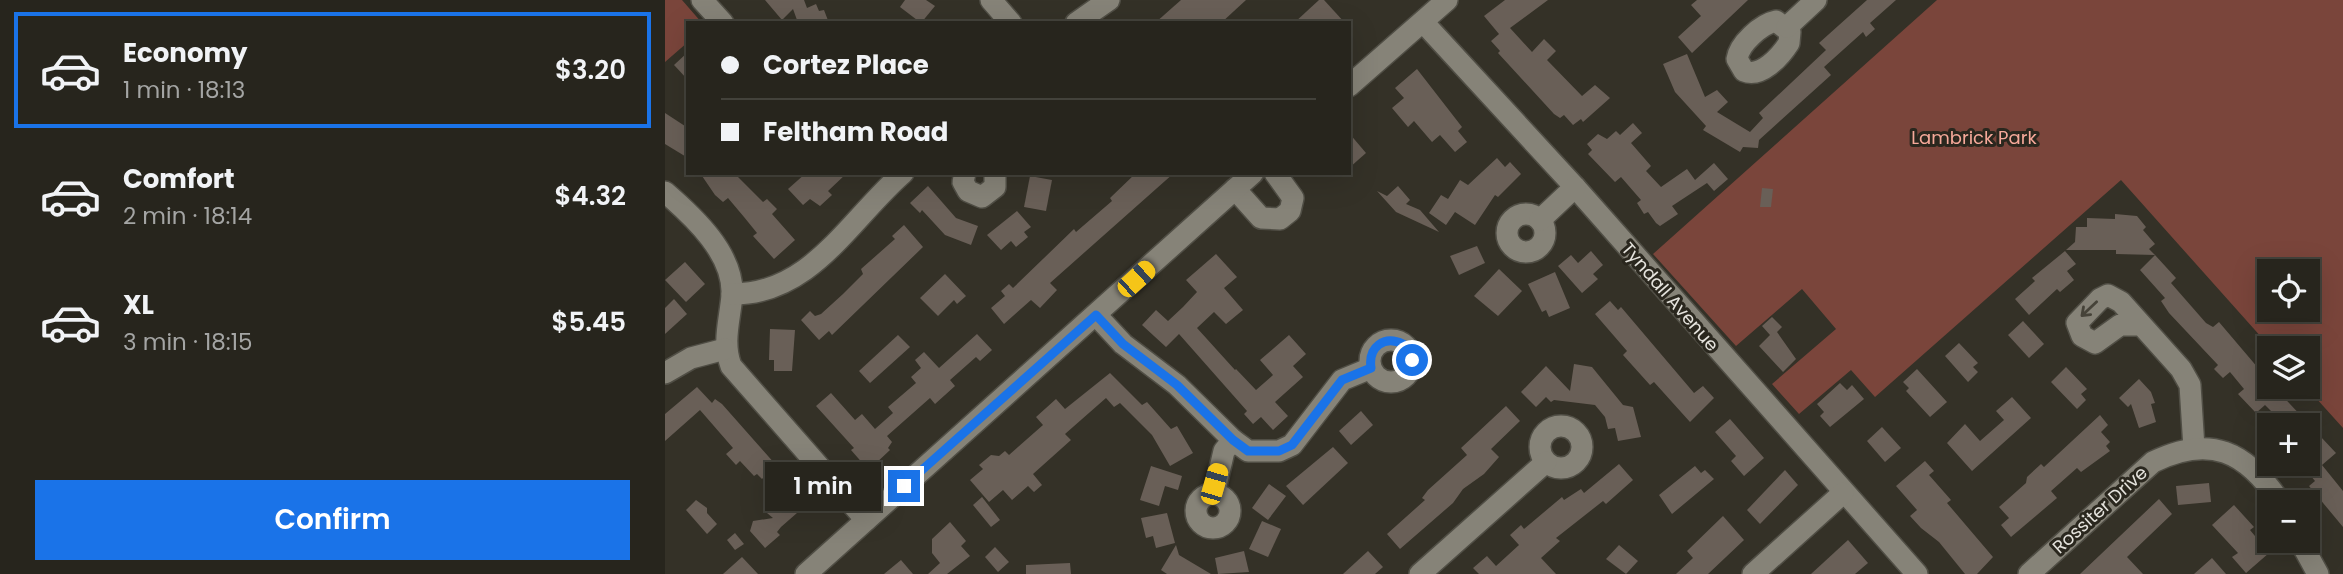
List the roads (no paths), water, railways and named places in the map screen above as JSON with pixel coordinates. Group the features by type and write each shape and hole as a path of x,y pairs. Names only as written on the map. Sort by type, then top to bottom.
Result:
{"street":[{"path":"702,0 721,21"},
{"path":"991,0 1009,21"},
{"path":"1079,21 1109,0"},
{"path":"1351,84 1447,0"},
{"path":"1787,27 1816,0"},
{"name":"Tyndall Avenue","path":"1423,22 1575,187 1917,574"},
{"path":"732,294 766,291 801,275 901,175"},
{"path":"965,175 963,182 968,191 982,197 995,187 995,175"},
{"path":"806,574 1251,175"},
{"path":"1235,189 1261,218 1280,219 1290,211 1293,198 1276,175"},
{"path":"1540,220 1575,187"},
{"path":"665,192 714,243 728,267 732,294 725,349 740,379 866,520"},
{"path":"1096,315 1123,344 1177,385 1233,440 1248,451 1279,451 1292,445 1342,380 1371,368"},
{"path":"2139,325 2181,369 2190,385 2194,448"},
{"path":"665,373 691,358 725,349"},
{"path":"1214,494 1224,451 1233,440"},
{"name":"Rossiter Drive","path":"2029,574 2153,462 2173,452 2194,448 2220,450 2243,460 2271,490"},
{"path":"1420,574 1546,462"},
{"path":"1753,574 1843,492"},
{"path":"2304,553 2310,571"}],"park label":[{"name":"Lambrick Park","path":"1974,138"}]}
